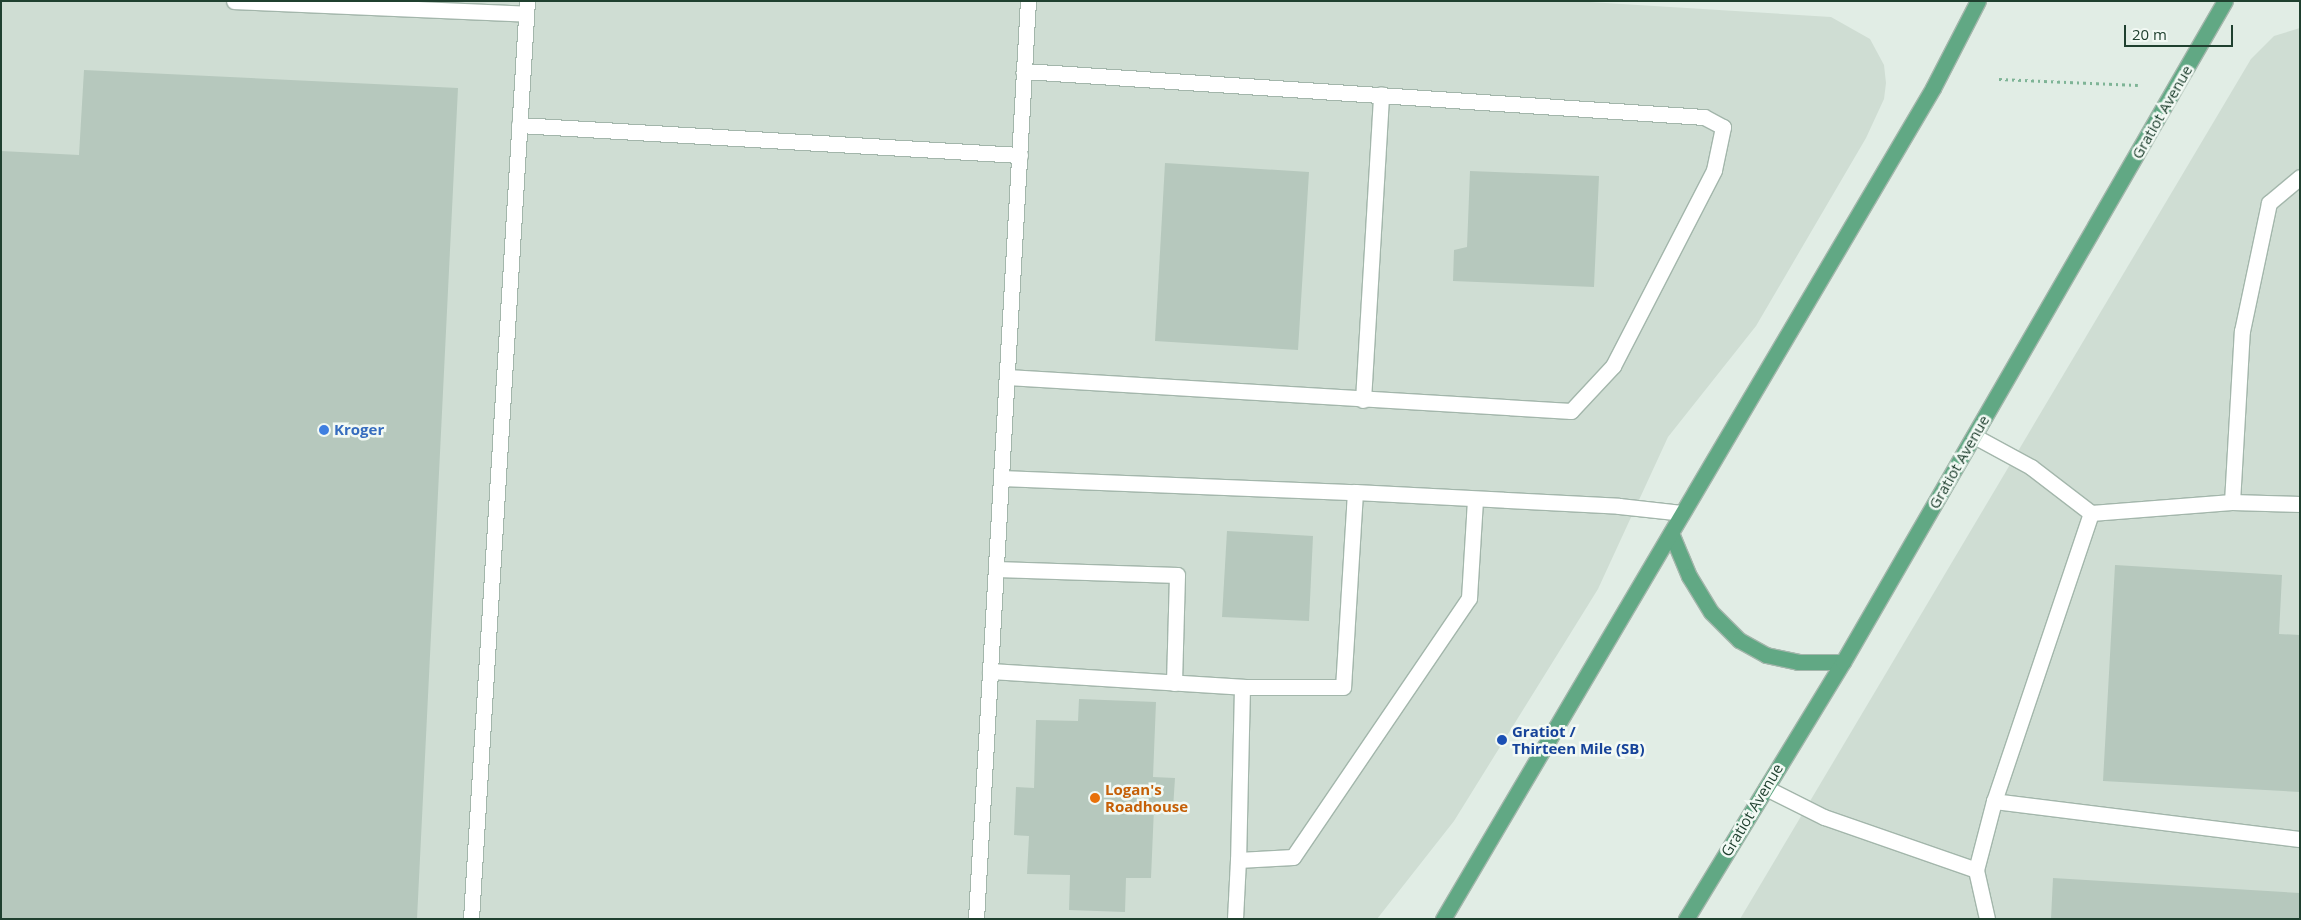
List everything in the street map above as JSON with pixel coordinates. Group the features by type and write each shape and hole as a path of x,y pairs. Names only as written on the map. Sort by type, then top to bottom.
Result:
{"main road":[{"path":"1443,919 1932,88 1978,1"},
{"name":"Gratiot Avenue","path":"1686,919 1843,662 2225,1"},
{"path":"1671,533 1689,576 1711,612 1740,640 1766,654 1798,662 1843,662"}],"lane":[{"path":"234,1 526,8 471,919"},
{"path":"976,919 1028,1"},
{"path":"1007,377 1571,411 1613,366 1714,170 1723,127 1704,117 1024,71"},
{"path":"1364,400 1381,95"},
{"path":"519,125 1020,155"},
{"path":"2232,502 2242,331 2269,203 2300,177"},
{"path":"1974,436 2031,468 2091,513 2232,502 2300,504"},
{"path":"1001,478 1356,492 1682,513"},
{"path":"990,671 1242,687 1343,687 1356,492"},
{"path":"1238,860 1293,857 1469,598 1475,499"},
{"path":"1987,919 1976,870 1994,801 2091,513"},
{"path":"996,569 1177,575 1174,683"},
{"path":"1235,919 1242,687"},
{"path":"1766,788 1824,817 1976,870"},
{"path":"1994,801 2300,839"}],"path":[{"path":"2000,79 2138,85"}],"shaded area":[{"path":"1,1 1573,1 1831,17 1870,39 1884,65 1886,83 1884,99 1866,138 1756,326 1668,437 1598,589 1454,821 1377,919 1,919"},
{"path":"2300,28 2300,919 1740,919 2251,59 2274,36"}],"building":[{"path":"84,70 458,88 417,919 1,919 1,151 79,155"},
{"path":"1165,163 1309,172 1298,350 1155,341"},
{"path":"1470,171 1599,176 1594,287 1453,281 1454,250 1467,247"},
{"path":"1227,531 1313,536 1309,621 1222,617"},
{"path":"2115,565 2282,575 2279,634 2300,635 2300,792 2103,781"},
{"name":"Logan's Roadhouse","path":"1079,699 1156,702 1153,777 1175,778 1173,809 1154,808 1151,878 1126,878 1125,912 1069,910 1070,875 1027,874 1029,836 1014,835 1016,787 1034,788 1036,720 1078,721"},
{"path":"2053,878 2300,893 2300,919 2051,919"}],"place":[{"name":"Kroger","path":"324,430"},
{"name":"Gratiot / Thirteen Mile (SB)","path":"1502,740"},
{"name":"Logan's Roadhouse","path":"1095,798"}]}
